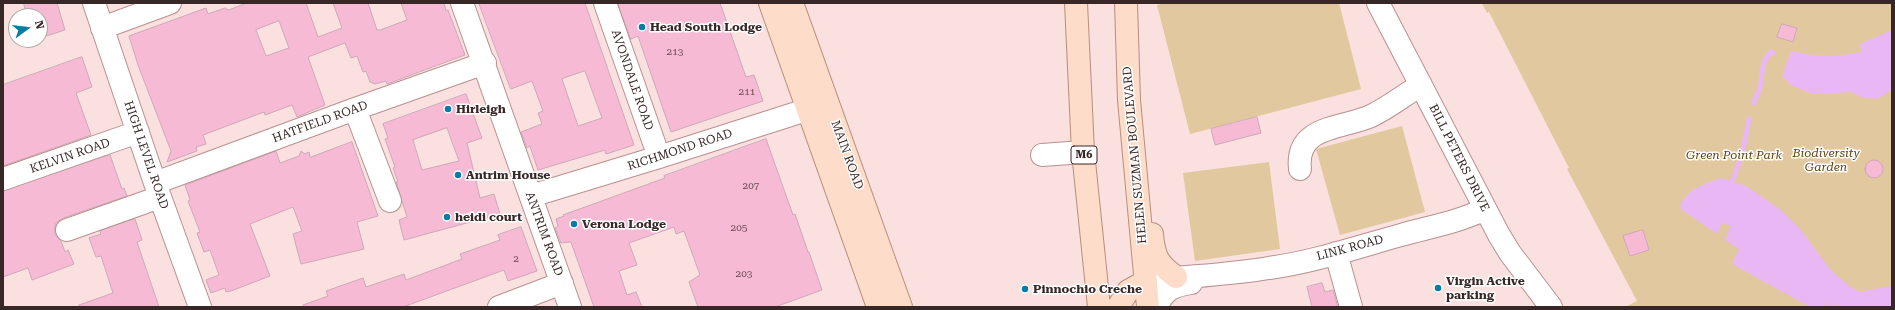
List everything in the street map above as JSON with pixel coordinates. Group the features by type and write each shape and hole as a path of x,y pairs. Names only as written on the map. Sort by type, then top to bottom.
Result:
{"main road":[{"name":"MAIN ROAD","path":"770,3 818,106 901,307"},
{"name":"MAIN ROAD","path":"792,3 818,106 878,307"},
{"name":"M6","path":"1076,3 1084,152 1099,307"},
{"name":"HELEN SUZMAN BOULEVARD","path":"1126,3 1129,100 1148,307"},
{"path":"1129,100 1144,151 1154,252 1161,266 1176,277"},
{"path":"1118,307 1128,291 1146,281"}],"street":[{"name":"HIGH LEVEL ROAD","path":"94,3 200,307"},
{"path":"102,28 170,3"},
{"name":"ANTRIM ROAD","path":"462,3 485,63 570,307"},
{"name":"AVONDALE ROAD","path":"606,3 659,157"},
{"name":"BILL PETERS DRIVE","path":"1378,3 1485,209 1510,253 1551,307"},
{"name":"HATFIELD ROAD","path":"67,230 158,190 355,109 485,63"},
{"path":"1300,169 1300,156 1302,148 1314,134 1371,116 1421,85"},
{"name":"RICHMOND ROAD","path":"531,196 818,106"},
{"path":"355,109 390,201"},
{"name":"KELVIN ROAD","path":"3,179 138,132"},
{"path":"1042,155 1084,152"},
{"name":"LINK ROAD","path":"1146,281 1195,275 1212,276 1271,268 1336,253 1463,218 1485,209"},
{"path":"1336,253 1351,307"},
{"name":"LINK ROAD","path":"1156,307 1166,291 1180,285 1196,283 1212,276"},
{"path":"499,307 562,283"}],"green space":[{"path":"1164,3 1339,3 1361,89 1190,134 1157,5"},
{"name":"Green Point Park","path":"1482,3 1892,3 1892,307 1625,307 1637,301 1567,169 1569,168 1489,12 1487,13"},
{"path":"1402,126 1425,212 1340,235 1316,149"},
{"path":"1269,162 1280,249 1195,261 1183,173"}],"shaded area":[{"path":"1892,30 1892,90 1877,99 1860,97 1852,92 1812,94 1791,85 1782,76 1791,51 1826,56 1862,52 1860,44"},
{"path":"1721,178 1746,186 1781,210 1801,230 1830,269 1849,286 1859,292 1892,286 1892,307 1831,307 1826,303 1823,307 1810,307 1732,264 1739,249 1725,240 1731,226 1722,223 1717,234 1682,210 1680,206 1687,195 1692,191"}],"building":[{"path":"24,3 57,3 65,30 48,35 48,8 25,8"},
{"path":"247,3 306,3 318,37 342,28 333,3 368,3 377,30 380,30 407,20 401,3 444,3 465,55 387,84 386,81 375,84 370,82 366,71 363,72 357,56 351,58 345,43 308,57 325,105 297,117 292,105 265,115 264,112 203,135 206,144 196,147 197,151 167,162 171,151 138,65 129,36 206,8 208,14 225,8 228,10","holes":["279,21 289,48 266,56 256,30"]},
{"path":"479,3 585,3 634,145 606,154 605,150 538,170 530,146 527,148 521,132 542,124 538,113 543,111 532,81 511,89","holes":["585,71 602,118 578,126 562,79"]},
{"path":"618,3 720,3 746,77 754,75 763,101 671,132 638,36 631,39"},
{"path":"1782,24 1797,28 1793,42 1777,37"},
{"path":"82,57 92,87 76,93 91,135 3,166 3,85"},
{"path":"466,94 482,138 467,143 480,198 494,194 500,214 404,240 399,220 407,217 396,182 398,182 393,168 395,167 385,139 388,138 383,124","holes":["447,128 459,161 422,170 413,140"]},
{"path":"1257,117 1261,133 1215,145 1211,129"},
{"path":"766,139 822,290 775,307 698,307 689,282 700,275 684,231 676,234 674,227 629,243 637,265 619,271 627,295 636,292 642,307 594,307 571,242 561,243 555,228 558,226 556,219 564,216 563,215 665,178 664,176"},
{"path":"352,142 378,216 357,222 364,249 301,264 293,234 302,231 293,207 250,224 270,276 231,291 226,292 225,288 211,293 206,280 219,275 210,250 204,252 197,233 200,232 188,201 190,200 185,185 276,151 280,163 299,156 301,151 305,154 309,152 310,157"},
{"path":"110,155 122,189 124,188 127,196 63,218 56,223 55,235 61,241 65,252 68,250 74,264 32,280 28,268 3,277 3,191"},
{"path":"1874,160 1880,163 1883,169 1880,175 1874,178 1868,175 1865,169 1868,163"},
{"path":"135,219 142,240 137,242 159,307 79,307 79,305 113,293 101,256 96,257 89,238 101,234 100,231"},
{"path":"521,227 537,271 508,281 504,270 403,307 304,307 303,305 328,296 326,291 363,278 366,287 404,274 406,280 462,259 460,254 500,240 498,235"},
{"path":"1643,230 1649,250 1630,256 1623,236"},
{"path":"1322,283 1325,292 1333,290 1338,307 1312,307 1307,287"}],"waterway":[{"path":"1754,103 1760,88 1763,65 1767,56 1771,52 1773,53"},
{"path":"1732,181 1740,158 1749,119"}],"place":[{"name":"Head South Lodge","path":"642,27"},
{"name":"Hirleigh","path":"448,109"},
{"name":"Antrim House","path":"458,175"},
{"name":"heidi court","path":"447,217"},
{"name":"Verona Lodge","path":"574,224"},
{"name":"Virgin Active parking","path":"1438,288"},
{"name":"Pinnochio Creche","path":"1025,289"}],"park label":[{"name":"Biodiversity Garden","path":"1826,160"}]}
